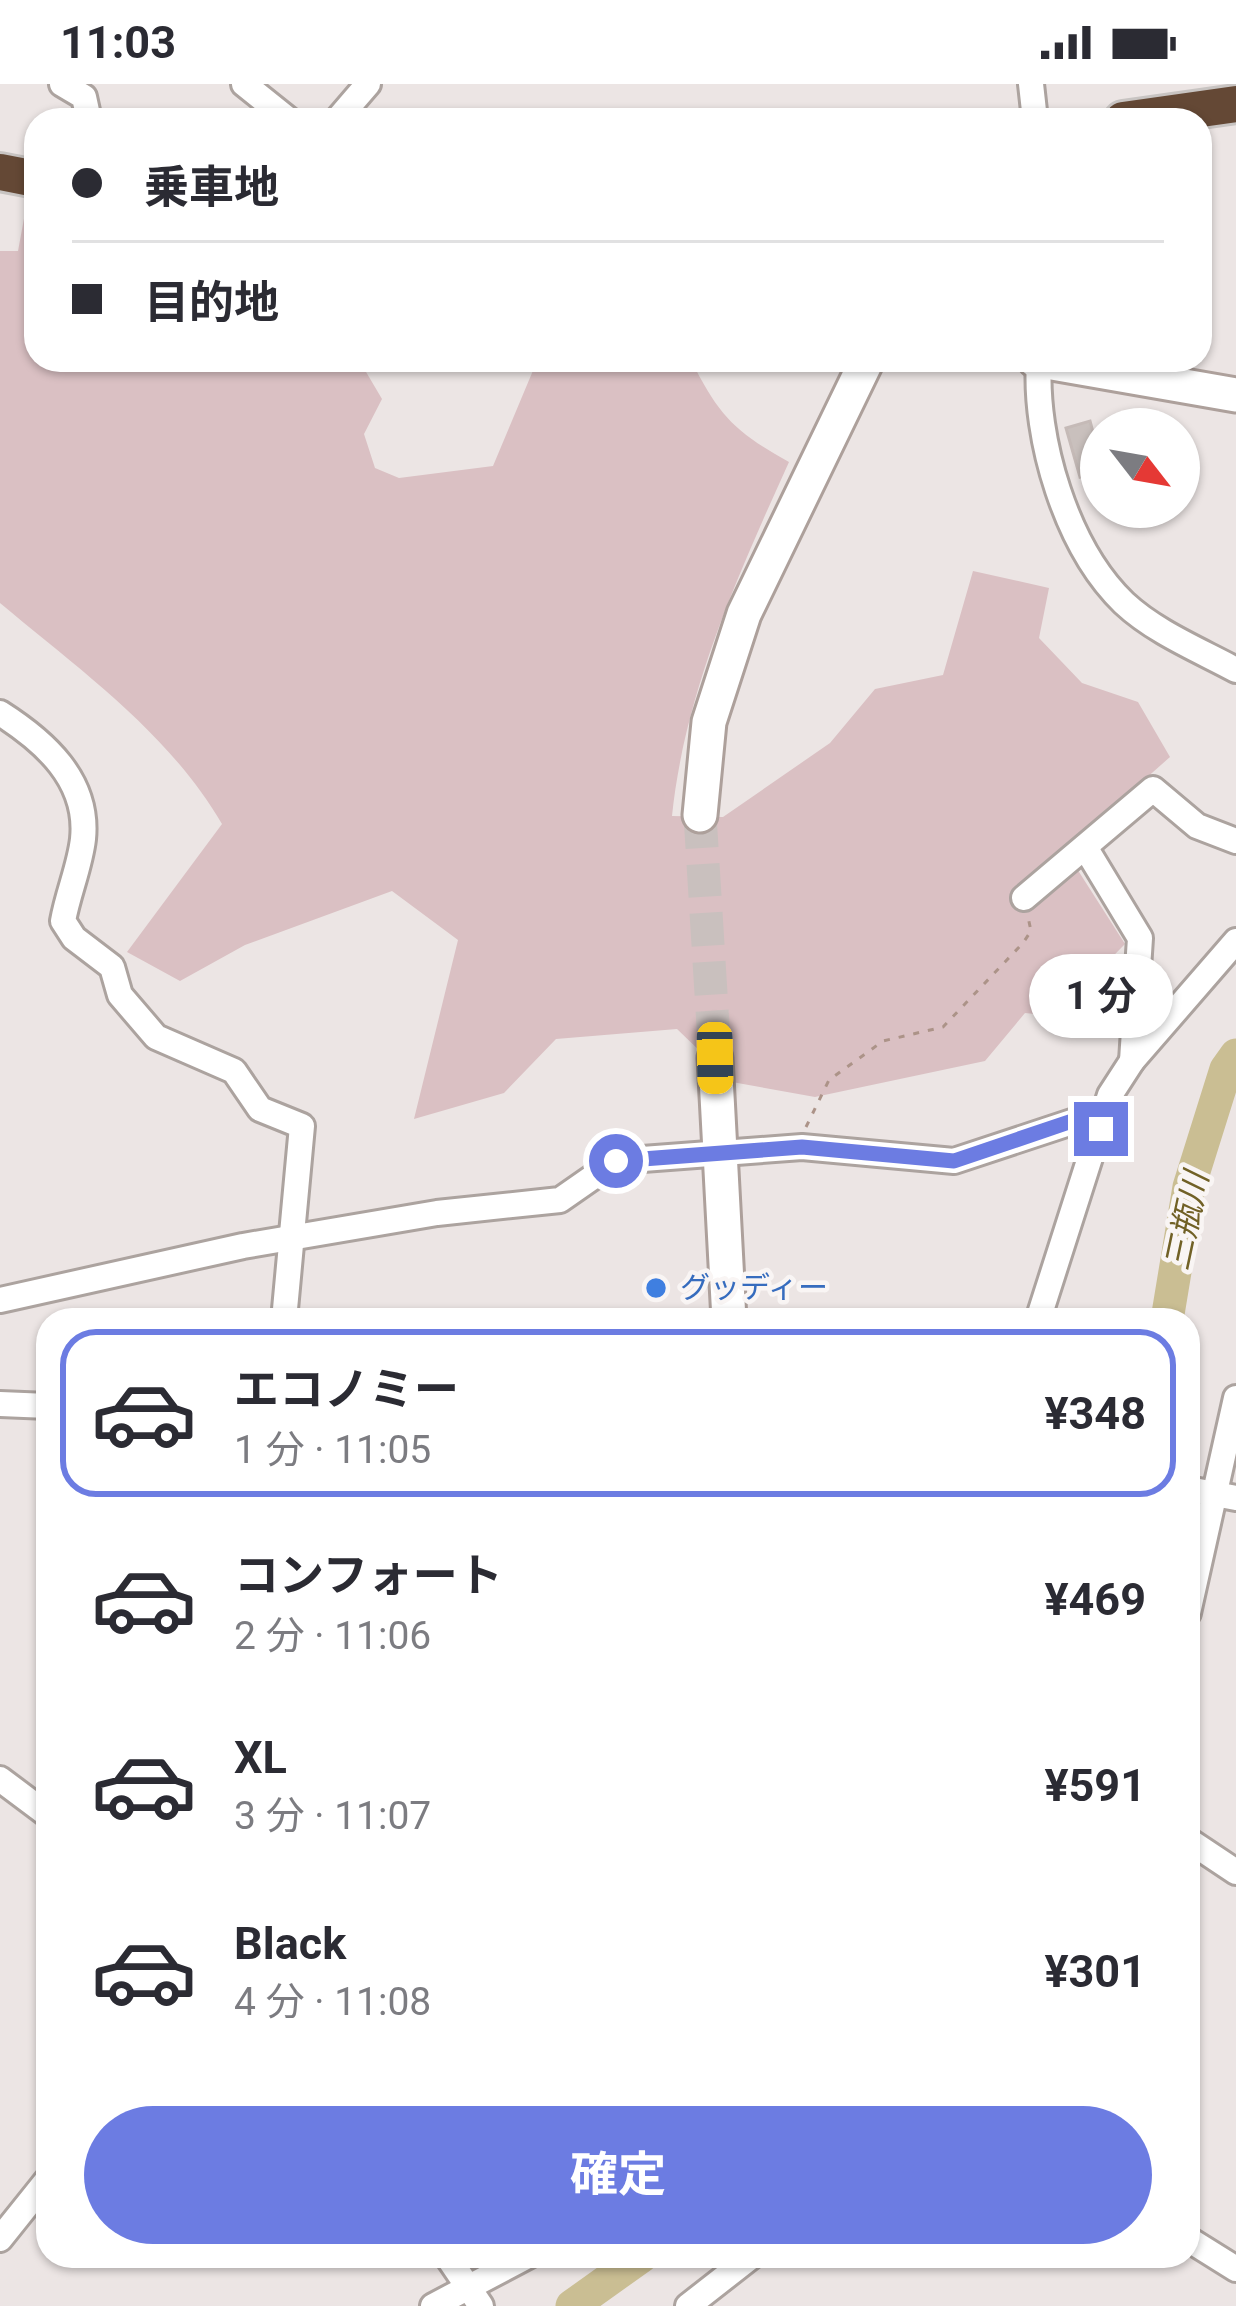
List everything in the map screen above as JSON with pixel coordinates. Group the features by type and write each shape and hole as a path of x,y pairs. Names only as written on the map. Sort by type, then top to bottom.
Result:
{"street":[{"path":"62,84 84,98 86,108"},
{"path":"244,84 274,108"},
{"path":"347,108 368,84"},
{"path":"700,815 709,722 745,614 861,372"},
{"path":"1037,372 1037,400 1073,526 1104,578 1124,602 1156,627 1236,670"},
{"path":"1105,372 1236,395"},
{"path":"0,713 38,737 64,766 78,803 83,837 63,921 74,938 112,967 120,995 156,1037 235,1072 260,1109 302,1126 285,1308"},
{"path":"1024,898 1153,789 1197,826 1236,841"},
{"path":"1085,847 1140,938 1132,1061"},
{"path":"1042,1308 1110,1095 1132,1061 1236,941"},
{"path":"715,1058 728,1308"},
{"path":"0,1300 290,1240 437,1214 560,1200 616,1161 717,1149 802,1147 954,1161 1075,1120 1101,1129"},
{"path":"1200,1576 1226,1496 1236,1398"},
{"path":"0,1404 36,1406"},
{"path":"0,1779 36,1806"},
{"path":"1200,1848 1236,1872"},
{"path":"0,2239 36,2194"},
{"path":"1200,2246 1236,2269"},
{"path":"455,2268 475,2298"},
{"path":"433,2306 475,2298 513,2268"},
{"path":"688,2306 737,2268"}],"path":[{"path":"802,1147 810,1113 829,1080 884,1041 943,1027 1024,943 1031,932 1024,898"}],"shaded area":[{"path":"24,219 24,372 366,372 382,399 364,434 375,468 399,478 493,466 532,372 698,372 730,421 789,462 701,679 672,816 723,817 830,743 875,689 943,675 973,571 1049,588 1039,638 1082,683 1138,702 1170,757 1065,850 1125,944 1054,1016 1025,1013 985,1061 815,1097 732,1082 677,1029 556,1039 504,1093 414,1119 458,940 392,891 245,945 180,981 127,952 222,824 201,791 150,732 0,603 0,251 18,251"}],"building":[{"path":"1080,424 1080,477 1066,428"}],"waterway":[{"name":"三瓶川","path":"1169,1308 1189,1187 1226,1069 1236,1055"},
{"name":"三瓶川","path":"572,2306 625,2268"}],"tunnel":[{"path":"700,815 715,1058"}],"place":[{"name":"グッディー","path":"656,1288"}],"route":[{"path":"616,1161 717,1149 802,1147 954,1161 1075,1120 1101,1129"}]}
